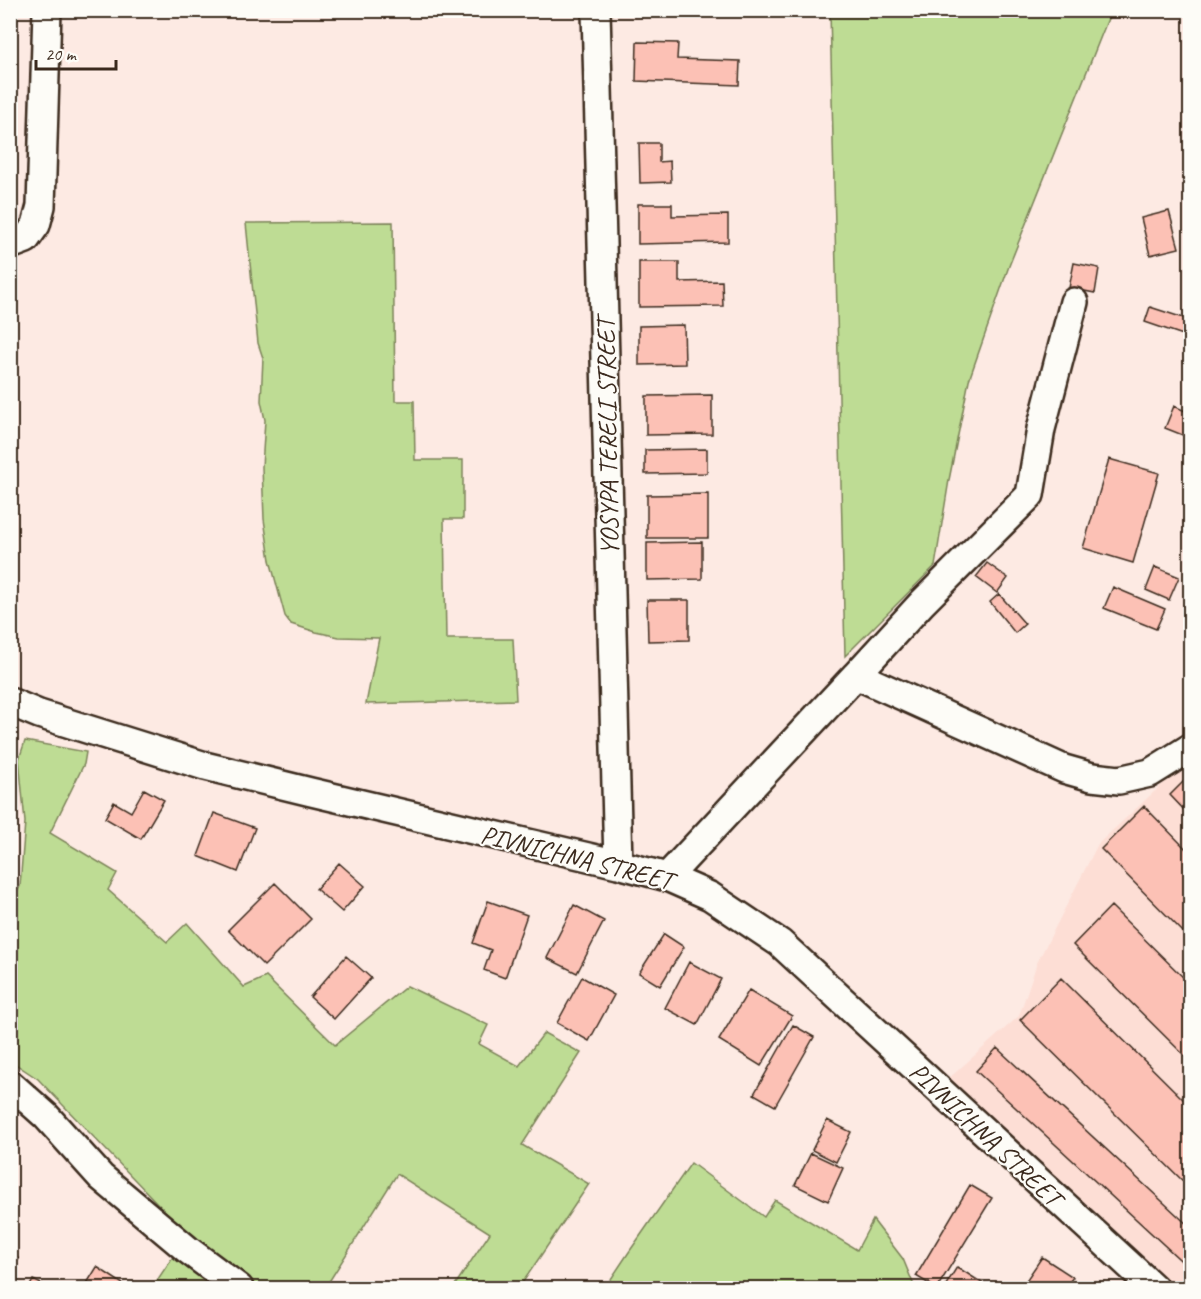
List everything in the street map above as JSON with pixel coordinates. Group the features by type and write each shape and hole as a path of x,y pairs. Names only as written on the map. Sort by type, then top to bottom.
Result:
{"street":[{"path":"10,245 26,239 36,225 41,206 47,10"},
{"name":"YOSYPA TERELI STREET","path":"596,10 618,864"},
{"path":"667,877 922,603 1030,495 1041,429 1074,302"},
{"path":"856,675 1064,768 1092,777 1119,780 1150,773 1191,748"},
{"name":"PIVNICHNA STREET","path":"10,702 39,714 205,766 618,864 667,877 710,896 780,943 1154,1288"},
{"path":"10,1084 46,1116 101,1177 188,1251 239,1288"}],"shaded area":[{"path":"1190,768 1190,1288 1175,1288 947,1080 1019,1016 1037,963 1098,844 1169,778"}],"green space":[{"path":"830,11 1111,11 1009,266 969,380 935,566 845,656"},
{"path":"393,222 395,401 414,401 415,460 463,460 463,519 444,519 446,639 513,639 516,700 366,704 379,638 339,637 291,624 285,616 270,560 264,519 262,467 265,420 261,401 263,358 258,343 246,223"},
{"path":"25,741 86,752 84,764 50,833 117,873 108,890 167,942 187,923 244,987 266,977 335,1045 407,986 488,1025 479,1044 519,1066 544,1033 581,1053 522,1145 589,1184 519,1288 453,1288 490,1233 397,1174 325,1288 257,1288 182,1229 38,1079 11,1061 10,906 20,886 25,822 19,759"},
{"path":"691,1163 764,1217 775,1200 857,1250 873,1220 903,1259 915,1288 605,1288"},
{"path":"176,1252 221,1288 152,1288"}],"building":[{"path":"637,10 679,10 679,13 637,14"},
{"path":"637,42 678,43 677,59 740,61 739,85 636,81"},
{"path":"639,143 659,143 659,162 670,161 671,182 640,183"},
{"path":"638,204 672,204 672,216 728,215 728,242 638,244"},
{"path":"1169,211 1179,248 1150,255 1141,218"},
{"path":"639,262 679,262 679,282 722,281 723,306 639,307"},
{"path":"1074,263 1099,268 1095,293 1069,288"},
{"path":"1150,307 1190,320 1186,336 1145,322"},
{"path":"684,325 685,364 639,365 639,326"},
{"path":"712,395 712,434 646,435 646,396"},
{"path":"1174,406 1190,413 1190,438 1165,428"},
{"path":"707,449 707,473 645,474 645,450"},
{"path":"1109,459 1159,473 1133,563 1083,548"},
{"path":"708,494 708,538 647,538 647,495"},
{"path":"702,542 702,579 647,580 647,543"},
{"path":"987,563 1008,578 997,593 976,577"},
{"path":"1155,567 1179,577 1169,600 1146,590"},
{"path":"1113,587 1165,609 1156,629 1104,608"},
{"path":"999,594 1025,624 1015,633 990,602"},
{"path":"647,600 689,600 689,640 648,641"},
{"path":"1190,775 1190,816 1170,795"},
{"path":"144,789 164,800 141,839 105,818 114,802 131,812"},
{"path":"1144,806 1190,853 1190,939 1101,849"},
{"path":"214,813 255,828 238,872 198,856"},
{"path":"339,863 365,886 342,912 316,889"},
{"path":"275,883 311,919 264,966 228,930"},
{"path":"488,901 527,915 505,978 484,970 491,950 473,943"},
{"path":"574,905 604,921 577,973 547,958"},
{"path":"1111,906 1190,984 1190,1061 1073,945"},
{"path":"664,934 684,947 660,986 639,973"},
{"path":"346,956 371,978 334,1019 310,997"},
{"path":"689,962 721,979 697,1025 665,1008"},
{"path":"582,977 614,995 589,1041 557,1023"},
{"path":"1061,978 1190,1106 1190,1188 1020,1020"},
{"path":"749,990 792,1016 761,1066 719,1040"},
{"path":"793,1025 814,1037 775,1106 754,1094"},
{"path":"997,1048 1190,1227 1190,1269 976,1071"},
{"path":"827,1120 851,1132 836,1162 812,1150"},
{"path":"811,1153 843,1168 828,1201 795,1185"},
{"path":"970,1185 992,1198 936,1288 916,1276"},
{"path":"10,1253 19,1259 10,1271"},
{"path":"1042,1257 1073,1277 1065,1288 1021,1288"},
{"path":"97,1267 129,1288 84,1288"},
{"path":"957,1267 990,1288 944,1288"},
{"path":"33,1280 50,1288 29,1288"}]}
